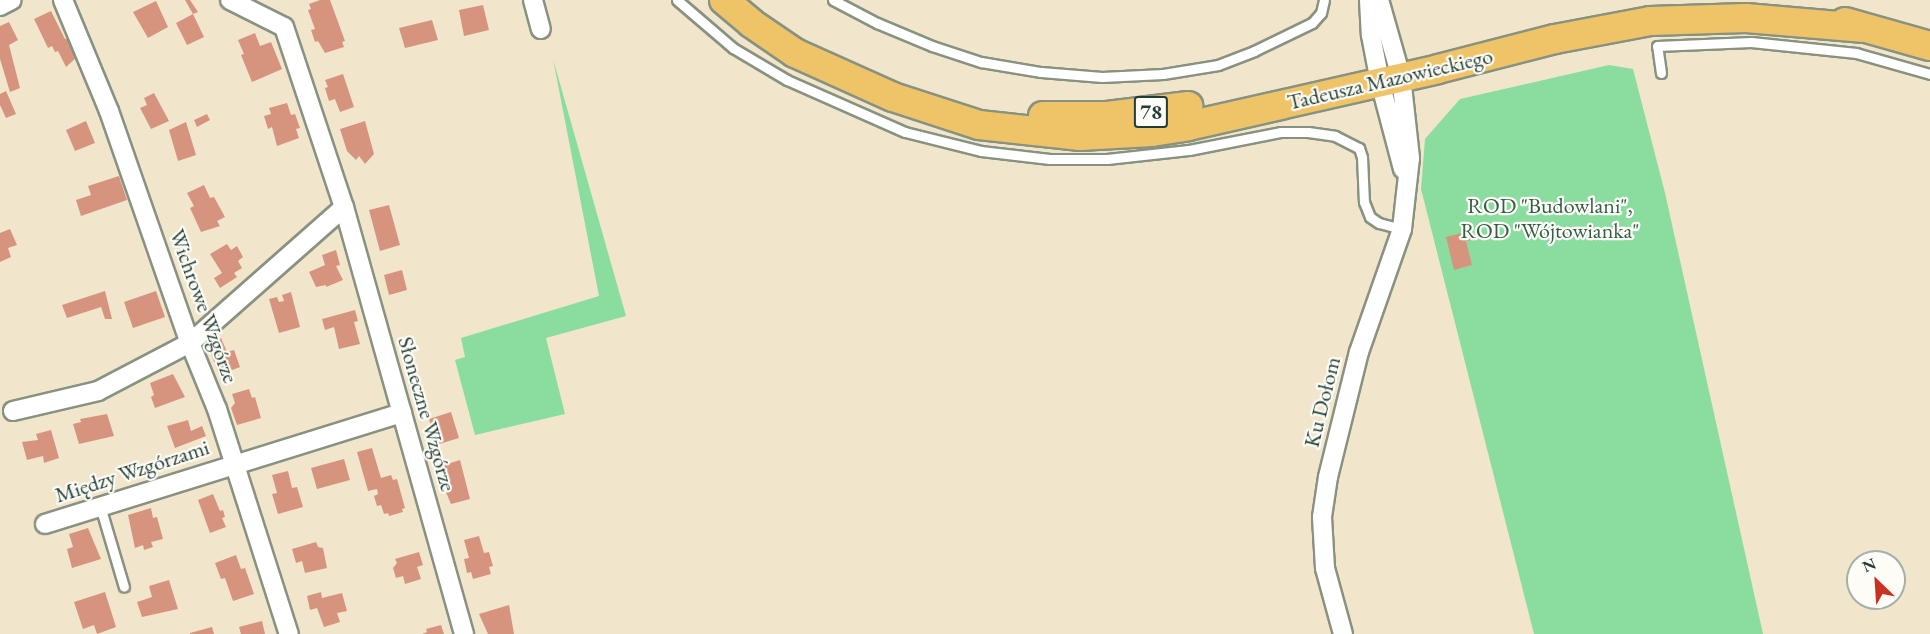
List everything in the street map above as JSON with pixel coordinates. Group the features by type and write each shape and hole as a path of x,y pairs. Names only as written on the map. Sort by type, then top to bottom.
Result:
{"main road":[{"name":"Tadeusza Mazowieckiego","path":"724,0 751,23 795,53 848,79 979,125 1013,131 1080,136 1116,135 1188,126 1597,11 1675,0"},
{"name":"Tadeusza Mazowieckiego","path":"1725,0 1769,3 1815,12 1930,46"},
{"name":"Tadeusza Mazowieckiego","path":"1389,71 1650,21 1746,18 1862,27"}],"street":[{"path":"0,6 12,0"},
{"name":"Wichrowe Wzgórze","path":"63,0 109,111 190,343 217,409 289,634"},
{"name":"Słoneczne Wzgórze","path":"230,0 284,27 345,207 464,634"},
{"path":"533,0 541,29"},
{"name":"Ku Dołom","path":"1369,0 1389,71"},
{"name":"Ku Dołom","path":"1343,634 1325,568 1322,517 1328,477 1359,352 1402,230 1407,185 1379,0"},
{"path":"13,411 98,391 190,343 345,207"},
{"name":"Między Wzgórzami","path":"45,524 402,413"}],"lane":[{"path":"677,0 733,48 786,80 905,132 981,151 1050,159 1107,159 1189,150 1281,132 1308,132 1335,136 1359,148 1362,157 1364,202 1370,217 1379,223 1402,230"},
{"path":"833,0 878,23 932,46 981,62 1041,72 1102,77 1163,74 1218,65 1254,51 1312,23 1321,13 1324,0"},
{"path":"1661,73 1658,46 1751,42 1856,53 1930,74"},
{"path":"100,506 124,587"}],"green space":[{"path":"553,59 626,316 546,338 565,414 475,435 455,360 465,357 461,338 599,296"},
{"name":"ROD \"Budowlani\", ROD \"Wójtowianka\"","path":"1609,65 1633,69 1665,193 1763,634 1534,634 1421,189 1425,139 1460,99"}],"building":[{"path":"185,0 190,0 198,12 193,14"},
{"path":"320,0 330,0 345,41 342,42 344,47 325,53 318,41 315,42 311,30 315,29 308,10 311,9 309,4"},
{"path":"156,1 168,27 148,38 133,12"},
{"path":"483,5 489,30 464,36 459,10"},
{"path":"51,11 65,39 69,38 78,56 66,67 58,51 55,52 52,46 48,48 34,19"},
{"path":"193,14 204,37 187,45 176,23"},
{"path":"432,20 438,40 405,48 399,28"},
{"path":"9,22 18,40 9,45 20,88 10,92 0,59 0,26"},
{"path":"255,33 260,46 271,42 282,69 252,82 241,55 244,54 238,40"},
{"path":"343,74 354,107 340,112 335,99 329,101 325,80"},
{"path":"6,91 16,114 6,118 0,105 0,94"},
{"path":"154,93 169,121 151,129 140,108 147,105 144,98"},
{"path":"287,103 291,115 295,114 300,128 296,129 299,138 277,146 272,127 268,129 264,116 271,114 269,108"},
{"path":"207,114 210,120 197,127 194,120"},
{"path":"86,121 95,143 75,151 66,130"},
{"path":"365,121 374,154 365,164 359,156 356,160 347,151 340,129"},
{"path":"186,122 196,155 178,161 169,130"},
{"path":"119,176 127,200 81,216 76,200 91,195 88,186"},
{"path":"204,185 210,198 214,197 225,217 217,221 220,226 201,232 190,208 194,206 187,193"},
{"path":"389,205 400,245 380,251 369,210"},
{"path":"10,229 17,245 8,248 11,257 0,262 0,233"},
{"path":"1469,231 1471,240 1466,241 1472,265 1454,270 1446,237"},
{"path":"227,244 231,250 237,246 243,257 238,261 242,268 234,273 237,277 220,288 214,278 222,273 210,254"},
{"path":"336,250 340,265 336,266 343,280 326,287 326,285 316,287 309,272 325,265 322,255"},
{"path":"402,270 407,290 389,295 384,275"},
{"path":"105,291 112,319 105,319 101,307 67,318 62,305"},
{"path":"156,291 165,317 133,328 124,302"},
{"path":"291,292 300,327 279,333 269,299 277,297 279,302 284,301 282,295"},
{"path":"355,310 358,321 354,322 360,344 339,349 334,327 325,330 322,319"},
{"path":"221,338 227,352 234,350 240,367 219,375 207,343"},
{"path":"173,374 185,397 155,408 150,383"},
{"path":"249,389 252,398 255,397 261,418 237,425 231,408 235,403 232,394"},
{"path":"451,412 459,438 436,445 429,419"},
{"path":"107,414 114,436 79,444 73,424 81,422 80,419"},
{"path":"188,420 191,431 202,426 206,436 175,448 167,426"},
{"path":"51,430 59,458 44,463 43,456 27,460 22,442 38,440 36,434"},
{"path":"372,448 381,478 391,475 393,480 397,479 405,508 402,509 403,512 389,516 388,513 384,514 381,505 377,506 374,496 378,494 377,489 368,491 357,452"},
{"path":"344,459 350,480 317,489 311,468"},
{"path":"460,460 470,499 451,504 442,483 445,482 441,466"},
{"path":"288,471 292,488 297,487 303,507 278,514 272,494 277,493 272,475"},
{"path":"213,494 220,511 223,510 225,517 222,518 226,527 210,533 198,500"},
{"path":"151,508 153,518 157,517 163,539 151,542 153,547 144,550 143,545 135,548 128,515"},
{"path":"88,528 101,559 72,568 67,549 73,547 69,534"},
{"path":"479,536 484,553 489,552 493,566 489,567 491,574 473,579 471,572 467,573 464,559 469,558 464,540"},
{"path":"316,542 318,547 323,548 327,568 305,573 302,561 296,563 292,549"},
{"path":"419,552 423,565 417,567 421,579 405,584 403,576 396,578 393,568 397,563 395,559"},
{"path":"236,555 241,569 245,568 254,594 233,601 225,578 221,579 215,563"},
{"path":"169,580 178,609 142,617 137,602 152,597 149,586"},
{"path":"105,592 116,627 97,634 94,625 83,629 74,602"},
{"path":"321,592 322,598 342,593 347,611 337,613 340,622 324,627 317,608 310,610 307,596"},
{"path":"509,605 514,634 488,634 479,614"},
{"path":"262,621 265,634 241,634 239,627"},
{"path":"441,625 444,634 422,634 427,632 426,629"},
{"path":"212,627 214,634 190,634 190,633"}]}
